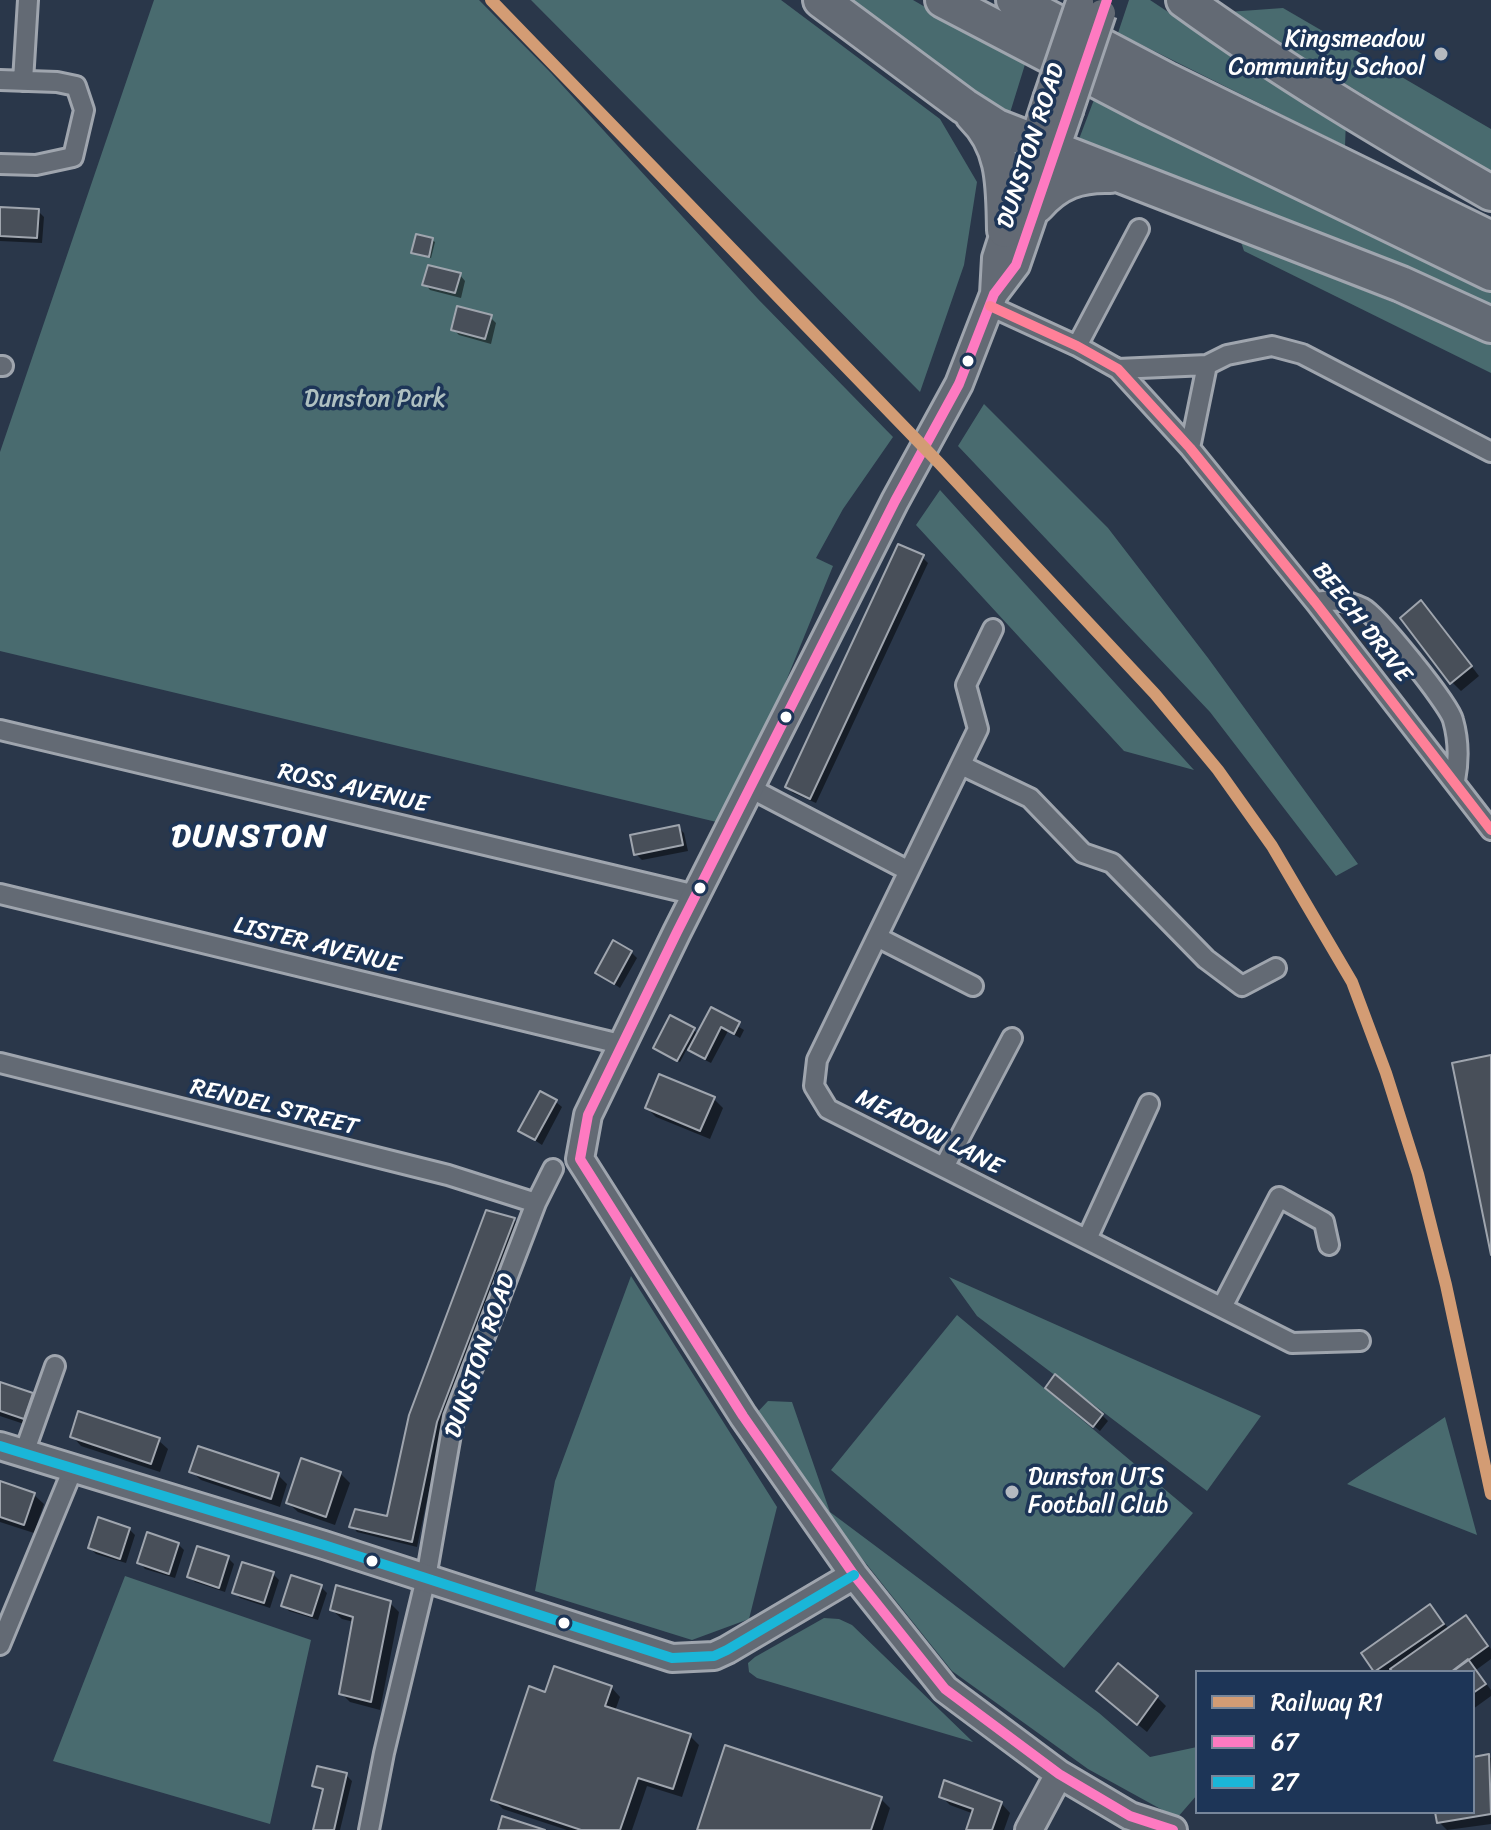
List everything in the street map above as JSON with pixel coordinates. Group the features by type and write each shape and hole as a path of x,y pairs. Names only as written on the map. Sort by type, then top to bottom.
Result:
{"highway":[{"path":"821,0 997,127 1387,278 1491,325"},
{"path":"943,0 1148,107 1491,273"},
{"path":"1014,0 1166,80 1491,239"},
{"path":"1184,0 1259,52 1491,193"},
{"path":"964,106 988,133 999,153 1005,230"},
{"path":"1037,205 1054,188 1072,178 1122,176"}],"street":[{"path":"23,81 28,0"},
{"path":"1044,147 1092,4"},
{"path":"0,80 76,86 84,110 73,157 36,165 0,164"},
{"name":"DUNSTON ROAD","path":"1044,147 1037,205 1016,265 992,300 959,384 912,470 677,932 588,1115 580,1159 743,1416 854,1575 945,1689 1059,1774 1130,1816 1173,1830"},
{"name":"DUNSTON ROAD","path":"992,300 996,258 1005,230 1044,147"},
{"path":"1077,346 1139,229"},
{"name":"BEECH DRIVE","path":"992,300 1118,369 1190,448 1315,602 1491,830"},
{"path":"1118,369 1207,365 1227,355 1272,346 1302,354 1491,452"},
{"path":"1190,448 1207,365"},
{"path":"1315,602 1337,599 1367,609 1414,664 1453,716 1460,753 1455,781"},
{"name":"MEADOW LANE","path":"993,629 966,685 978,729 817,1060 814,1086 828,1109 1292,1343 1360,1341"},
{"name":"ROSS AVENUE","path":"0,730 696,895"},
{"path":"961,765 1030,798 1083,853 1112,863 1206,959 1242,986 1276,968"},
{"path":"750,788 909,871"},
{"name":"LISTER AVENUE","path":"0,894 624,1045"},
{"path":"877,937 973,986"},
{"path":"944,1167 1012,1038"},
{"name":"RENDEL STREET","path":"0,1063 448,1175 536,1203"},
{"path":"1087,1239 1149,1104"},
{"name":"DUNSTON ROAD","path":"369,1830 426,1578 454,1417 536,1203 553,1169"},
{"path":"1222,1307 1279,1197 1324,1222 1329,1245"},
{"path":"55,1366 12,1450 672,1658 714,1656 854,1575"},
{"path":"0,1645 73,1469"},
{"path":"1029,1830 1059,1774"}],"green space":[{"name":"Dunston Park","path":"154,0 479,0 551,73 758,299 893,437 843,509 816,558 833,566 725,824 0,651 0,452"},
{"path":"531,0 781,0 940,119 977,182 964,265 920,392"},
{"path":"841,0 913,0 965,30 1027,58 1009,116 939,73"},
{"path":"1129,0 1150,0 1236,57 1346,120 1345,146 1118,33"},
{"path":"1283,8 1491,129 1491,173 1228,12"},
{"path":"1095,97 1491,290 1491,311 1076,147"},
{"path":"1240,239 1491,343 1491,373 1244,251"},
{"path":"984,404 1108,528 1208,658 1358,864 1336,876 1210,712 958,446"},
{"path":"940,490 1194,770 1124,751 916,525"},
{"path":"631,1276 777,1507 749,1619 692,1640 535,1591 555,1481"},
{"path":"949,1277 1261,1416 1207,1491 977,1316"},
{"name":"Dunston UTS Football Club","path":"957,1315 1193,1513 1064,1668 831,1470"},
{"path":"768,1401 792,1402 830,1512 1099,1713 1150,1757 1195,1747 1195,1797 1177,1818 1088,1769 952,1671 860,1556 822,1518 752,1418"},
{"path":"1445,1417 1477,1535 1347,1484"},
{"path":"125,1576 311,1640 270,1824 53,1761"},
{"path":"824,1618 839,1619 852,1625 973,1742 757,1678 749,1672 748,1663 755,1657"}],"building":[{"path":"0,207 39,209 37,238 0,236"},
{"path":"416,234 433,238 429,257 411,253"},
{"path":"428,265 461,273 455,293 422,285"},
{"path":"457,306 492,315 485,339 451,330"},
{"path":"898,544 924,555 810,799 785,787"},
{"path":"1421,600 1472,666 1450,684 1400,618"},
{"path":"679,825 683,845 634,855 630,835"},
{"path":"613,940 632,951 614,984 595,973"},
{"path":"711,1007 740,1022 734,1034 721,1027 705,1059 688,1050"},
{"path":"670,1015 695,1028 677,1061 653,1048"},
{"path":"1491,1055 1491,1255 1452,1063"},
{"path":"659,1074 715,1097 700,1131 645,1108"},
{"path":"540,1091 557,1100 535,1140 518,1131"},
{"path":"486,1210 515,1218 437,1422 412,1542 349,1527 355,1509 387,1516 409,1415"},
{"path":"1055,1374 1103,1414 1093,1427 1045,1388"},
{"path":"0,1382 33,1393 24,1419 0,1411"},
{"path":"78,1411 160,1438 151,1464 70,1437"},
{"path":"198,1446 279,1473 271,1499 189,1472"},
{"path":"301,1458 341,1472 326,1517 286,1503"},
{"path":"0,1481 35,1493 24,1525 0,1517"},
{"path":"98,1517 130,1528 120,1559 88,1548"},
{"path":"147,1532 179,1543 169,1574 137,1563"},
{"path":"197,1546 229,1556 219,1588 187,1577"},
{"path":"242,1562 274,1572 264,1603 232,1593"},
{"path":"291,1575 322,1585 312,1616 281,1606"},
{"path":"336,1585 391,1601 371,1702 339,1694 353,1617 330,1610"},
{"path":"1430,1604 1444,1624 1377,1670 1373,1670 1361,1653"},
{"path":"1466,1615 1488,1646 1455,1670 1390,1669"},
{"path":"1468,1659 1486,1684 1475,1692 1475,1670 1454,1670"},
{"path":"1118,1663 1158,1696 1137,1725 1096,1691"},
{"path":"554,1666 612,1686 605,1706 691,1734 673,1789 638,1778 620,1830 581,1830 491,1800 529,1686 545,1692"},
{"path":"725,1745 882,1797 871,1830 697,1830"},
{"path":"1489,1754 1491,1814 1437,1823 1435,1814 1475,1814 1475,1757"},
{"path":"317,1766 347,1773 334,1830 313,1830 323,1789 312,1786"},
{"path":"944,1780 1002,1802 992,1830 966,1830 973,1809 939,1797"},
{"path":"502,1816 545,1830 498,1830"}],"rail line":[{"name":"R1","path":"491,0 940,464 1155,694 1218,770 1272,846 1352,982 1386,1073 1418,1174 1446,1285 1491,1494"}],"transit line":[{"name":"67","path":"1107,0 1016,265 994,294 959,384 895,501 677,932 588,1115 580,1159 743,1416 854,1575 945,1689 1059,1774 1130,1816 1173,1830"},
{"path":"990,306 1077,346 1118,369 1190,448 1315,602 1491,830"},
{"name":"27","path":"0,1446 324,1545 672,1658 714,1656 854,1575"}],"place":[{"name":"Kingsmeadow Community School","path":"1441,54"},
{"name":"Dunston UTS Football Club","path":"1012,1492"}],"district":[{"name":"DUNSTON","path":"250,838"}]}
